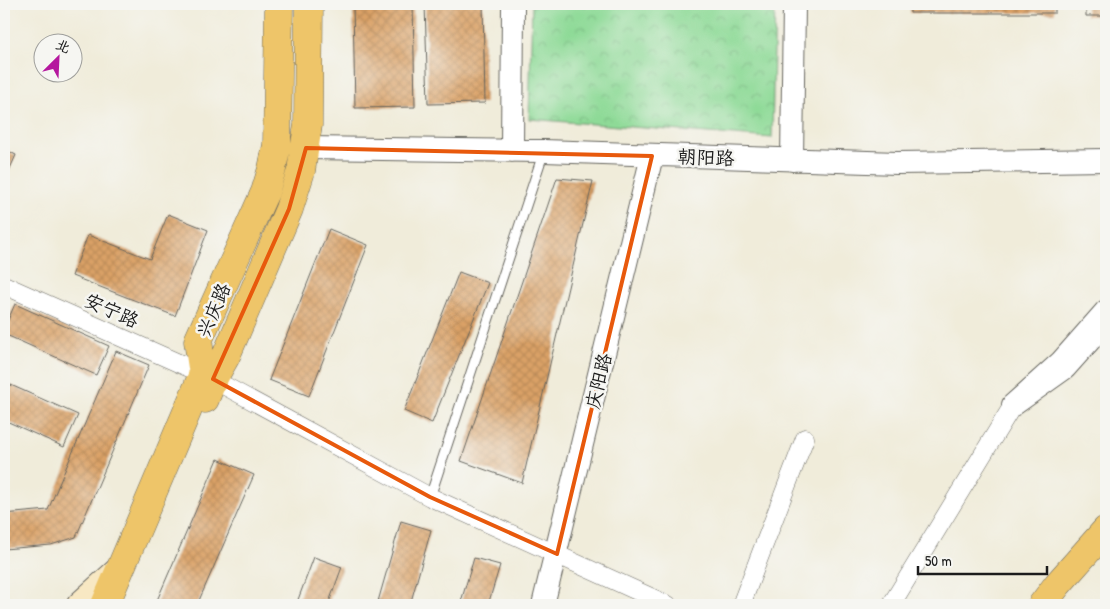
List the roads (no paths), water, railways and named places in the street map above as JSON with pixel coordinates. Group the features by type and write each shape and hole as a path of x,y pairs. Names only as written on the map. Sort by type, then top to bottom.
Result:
{"main road":[{"name":"兴庆路","path":"126,605 208,376 198,341 265,192 272,169 277,137 279,4"},
{"name":"兴庆路","path":"105,605 208,376 226,356 289,209 301,171 308,125 309,4"},
{"path":"1042,605 1064,576 1106,530"},
{"path":"1053,605 1106,543"},
{"path":"80,605 120,569"}],"street":[{"path":"512,147 513,4"},
{"path":"792,157 794,4"},
{"name":"朝阳路","path":"306,144 512,147 544,151 652,156 792,157 1106,154"},
{"name":"庆阳路","path":"543,605 652,156"},
{"name":"朝阳路","path":"792,157 897,163 1106,160"},
{"name":"安宁路","path":"4,285 208,376 430,498 668,605"},
{"path":"1063,365 1106,311"},
{"path":"891,605 1013,405 1063,365 1106,322"},
{"path":"741,605 805,438"}],"lane":[{"path":"430,498 544,151"}]}
